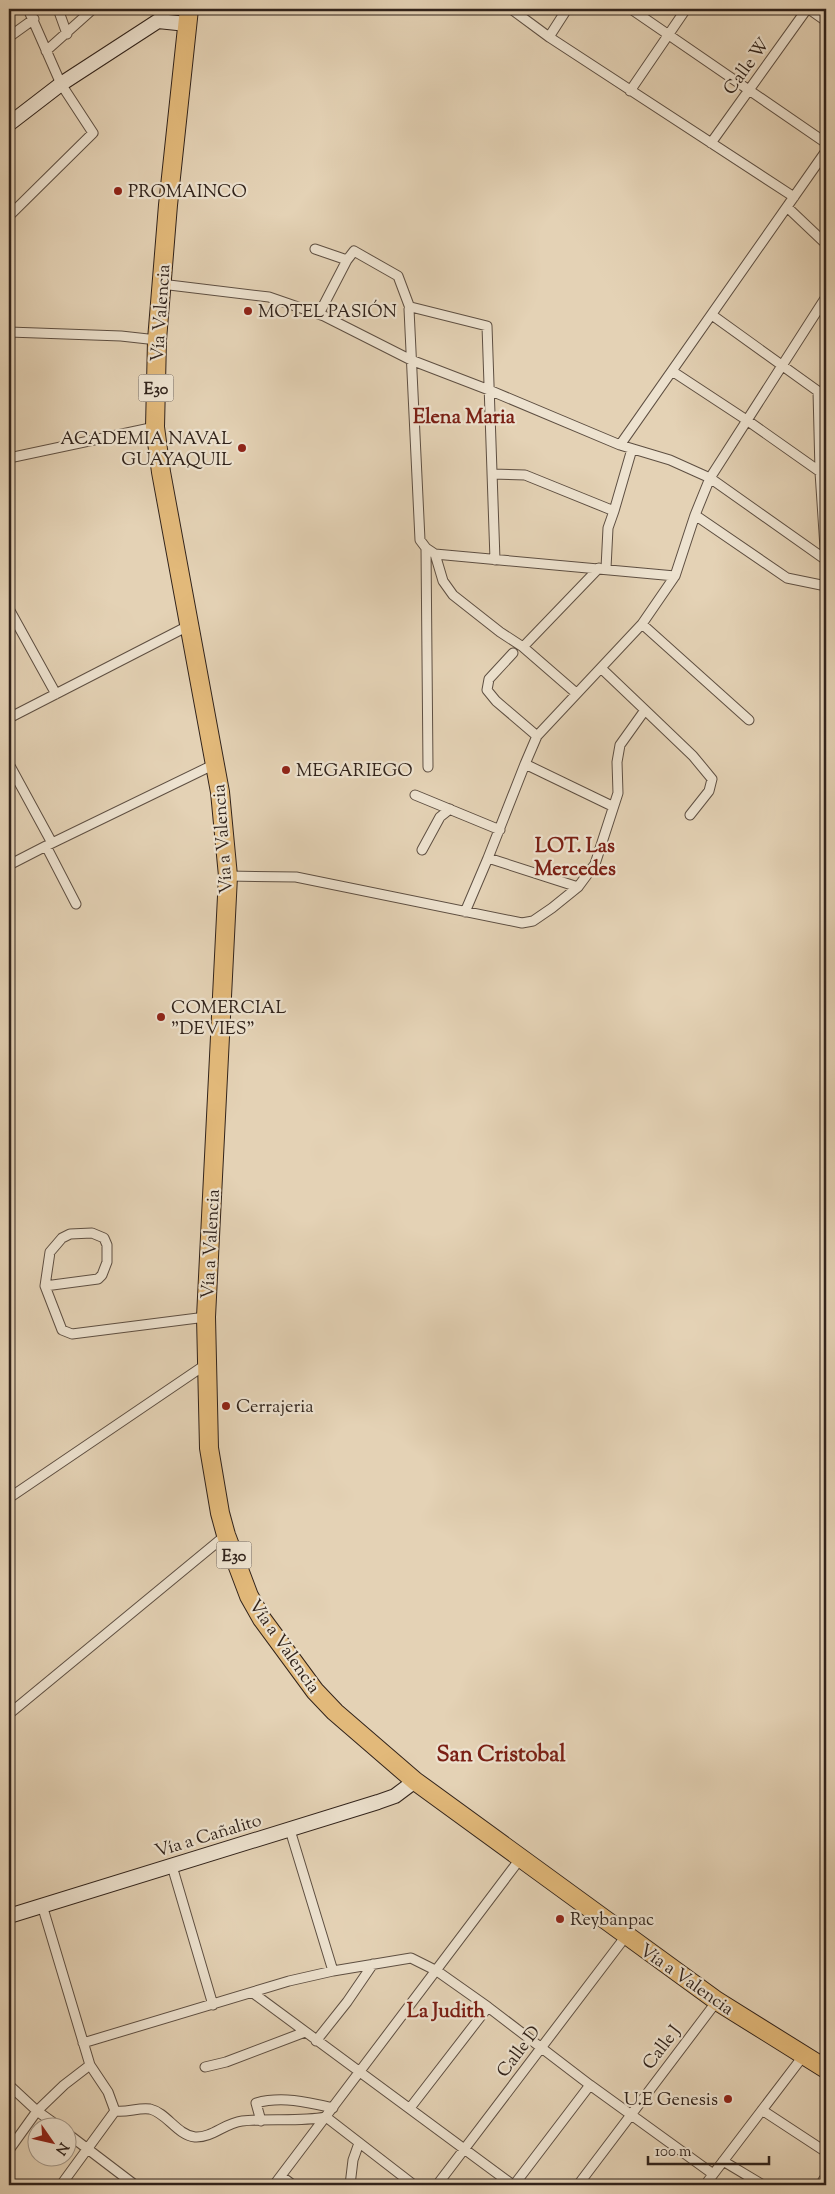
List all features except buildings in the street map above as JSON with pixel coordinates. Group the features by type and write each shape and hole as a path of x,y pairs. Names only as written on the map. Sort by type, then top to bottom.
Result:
{"highway":[{"name":"Vía Valencia","path":"188,16 161,284 157,340 155,427 161,472 215,764"},
{"name":"Vía a Valencia","path":"215,764 221,801 228,876 206,1317 209,1448 226,1535 249,1596 262,1619 315,1691 335,1712 415,1781 716,2001 826,2069"}],"main road":[{"path":"9,124 61,84 158,21 188,16"},
{"name":"Vía a Cañalito","path":"9,1916 395,1796 415,1781"}],"street":[{"path":"10,213 93,133 61,84 28,9"},
{"path":"58,9 67,34"},
{"path":"46,51 93,9"},
{"path":"512,9 549,37 794,197"},
{"path":"549,37 567,9"},
{"path":"631,9 826,143"},
{"path":"630,91 686,9"},
{"path":"808,9 826,21"},
{"name":"Calle W","path":"711,144 748,89 808,9"},
{"path":"9,37 34,19"},
{"path":"620,446 826,152"},
{"path":"787,207 826,244"},
{"path":"315,249 348,260"},
{"path":"319,314 354,251 398,276 410,308 420,540 426,548 435,554 675,576"},
{"path":"161,284 269,297 319,314 411,360 488,390 620,446 670,460 710,478 826,560"},
{"path":"465,912 537,736 576,693 602,669 642,624 675,576 710,478 783,366 822,312 826,297"},
{"path":"410,308 486,325 495,560"},
{"path":"712,315 826,397"},
{"path":"9,349 9,332 120,336 157,340"},
{"path":"672,372 748,421 823,474"},
{"path":"818,391 826,564"},
{"path":"9,458 155,427"},
{"path":"523,647 602,568 608,528 632,449"},
{"path":"492,474 526,475 614,511"},
{"path":"695,516 787,578 825,583"},
{"path":"426,548 428,767"},
{"path":"435,554 443,581 453,595"},
{"path":"427,572 488,624 523,647 576,693"},
{"path":"9,609 56,694"},
{"path":"642,624 749,720"},
{"path":"9,718 190,625"},
{"path":"513,653 488,679 487,690 496,701 537,736"},
{"path":"602,669 693,756 712,779 709,791 690,815"},
{"path":"228,876 296,877 528,923 552,908 578,887 598,856 612,806 618,793 617,762 620,744 645,710"},
{"path":"9,764 76,904"},
{"path":"9,865 215,764"},
{"path":"525,764 612,806"},
{"path":"415,795 500,830"},
{"path":"422,850 440,817 450,810"},
{"path":"488,858 578,887"},
{"path":"45,1286 98,1279 102,1275 107,1262 107,1245 104,1238 92,1233 70,1234 62,1238 50,1252 45,1286 62,1330 72,1334 206,1317"},
{"path":"9,1498 206,1365"},
{"path":"9,1714 226,1535"},
{"path":"290,1830 333,1971"},
{"path":"274,2185 362,2072 520,1859"},
{"path":"172,1866 213,2005"},
{"path":"42,1906 90,2065 108,2092 115,2111"},
{"name":"Calle D","path":"437,2185 626,1936"},
{"path":"83,2043 289,1982 333,1971 407,1957 437,1972 488,2007 540,2048 713,2174"},
{"path":"316,2041 347,2002 373,1964"},
{"path":"253,1993 514,2185 590,2085"},
{"name":"Calle J","path":"578,2185 716,2001"},
{"path":"410,2108 488,2007"},
{"path":"205,2067 226,2062 305,2032"},
{"path":"705,2185 804,2055"},
{"path":"9,2150 37,2111 64,2085 90,2065"},
{"path":"9,2085 44,2116"},
{"path":"261,2121 256,2103 265,2101 298,2100 333,2108"},
{"path":"115,2111 149,2109 158,2113 182,2132 193,2137 203,2137 225,2125 242,2121 326,2117 414,2185"},
{"path":"762,2110 826,2152"},
{"path":"60,2185 115,2111"},
{"path":"78,2142 133,2185"},
{"path":"350,2185 353,2160 359,2143"},
{"path":"723,2161 763,2185"},
{"path":"281,2176 293,2185"},
{"path":"820,2185 826,2176"}],"place":[{"name":"PROMAINCO","path":"118,191"},
{"name":"MOTEL PASIÓN","path":"248,311"},
{"name":"ACADEMIA NAVAL GUAYAQUIL","path":"242,448"},
{"name":"MEGARIEGO","path":"286,770"},
{"name":"COMERCIAL \"DEVIES\"","path":"161,1017"},
{"name":"Cerrajeria","path":"226,1406"},
{"name":"Reybanpac","path":"560,1919"},
{"name":"U.E Genesis","path":"728,2099"}],"district":[{"name":"Elena Maria","path":"464,416"},
{"name":"LOT. Las Mercedes","path":"575,856"},
{"name":"San Cristobal","path":"501,1753"},
{"name":"La Judith","path":"446,2010"}]}
